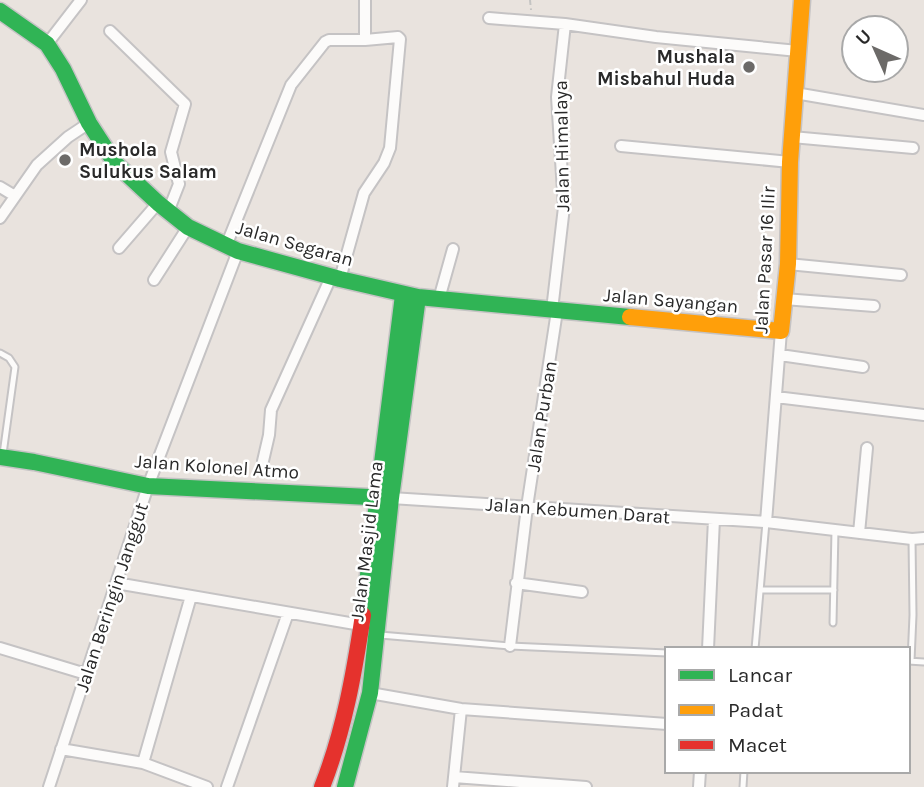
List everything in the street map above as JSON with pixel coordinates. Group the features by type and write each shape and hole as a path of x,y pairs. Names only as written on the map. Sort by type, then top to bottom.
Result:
{"street":[{"path":"47,44 80,0"},
{"path":"263,461 271,410 336,278 364,193 384,163 390,148 400,39 365,40 365,0"},
{"name":"Jalan Pasar 16 Ilir","path":"765,522 788,264 790,162 802,0"},
{"name":"Jalan Segaran","path":"0,11 47,44 63,69 89,123 115,163 188,227 232,248 410,296 555,311"},
{"path":"489,18 565,24 656,37 798,51"},
{"name":"Jalan Himalaya","path":"555,311 564,207 557,97 565,24"},
{"path":"110,31 185,104 171,152 179,184 163,207 119,248"},
{"name":"Jalan Beringin Janggut","path":"49,787 148,486 291,85 326,40 365,40"},
{"path":"795,93 924,115"},
{"path":"0,218 37,165 68,137 89,123"},
{"path":"792,137 913,148"},
{"path":"621,146 790,162"},
{"path":"0,187 15,196"},
{"path":"154,280 188,227"},
{"path":"439,299 453,250"},
{"path":"788,264 901,275"},
{"name":"Jalan Masjid Lama","path":"345,787 370,693 377,634 385,498 410,296"},
{"path":"783,299 874,306"},
{"name":"Jalan Sayangan","path":"555,311 781,331"},
{"name":"Jalan Purban","path":"510,646 516,583 555,311"},
{"path":"780,355 863,367"},
{"path":"776,397 924,415"},
{"path":"859,533 867,448"},
{"name":"Jalan Kolonel Atmo","path":"1,457 148,486 385,498"},
{"path":"325,786 334,761 351,688 385,498"},
{"name":"Jalan Kebumen Darat","path":"385,498 765,522 918,539"},
{"path":"708,647 714,519"},
{"path":"116,583 361,625"},
{"path":"516,583 582,592"},
{"path":"143,763 191,596"},
{"path":"227,787 288,613"},
{"path":"0,648 86,674"},
{"path":"370,693 461,709 665,724"},
{"path":"461,709 454,782 586,787"},
{"path":"61,749 143,763 207,787"}],"lane":[{"path":"0,353 9,358 16,367 1,457"},
{"path":"755,647 765,522"},
{"path":"833,623 835,530"},
{"path":"918,539 910,661 924,662"},
{"path":"760,590 834,590"},
{"path":"377,634 510,646 665,653"}],"traffic: fast":[{"path":"0,11 47,44 63,69 89,123 115,163 188,227 238,251 418,297 630,317"},
{"path":"363,615 403,295"},
{"path":"345,787 370,693 391,498 418,297"},
{"path":"0,457 148,486 389,498"}],"traffic: slow":[{"path":"630,317 781,331 788,264 790,162 802,0"}],"traffic: jam":[{"path":"322,787 347,702 363,615"}],"place":[{"name":"Mushala Misbahul Huda","path":"749,67"},
{"name":"Mushola Sulukus Salam","path":"65,160"}]}
